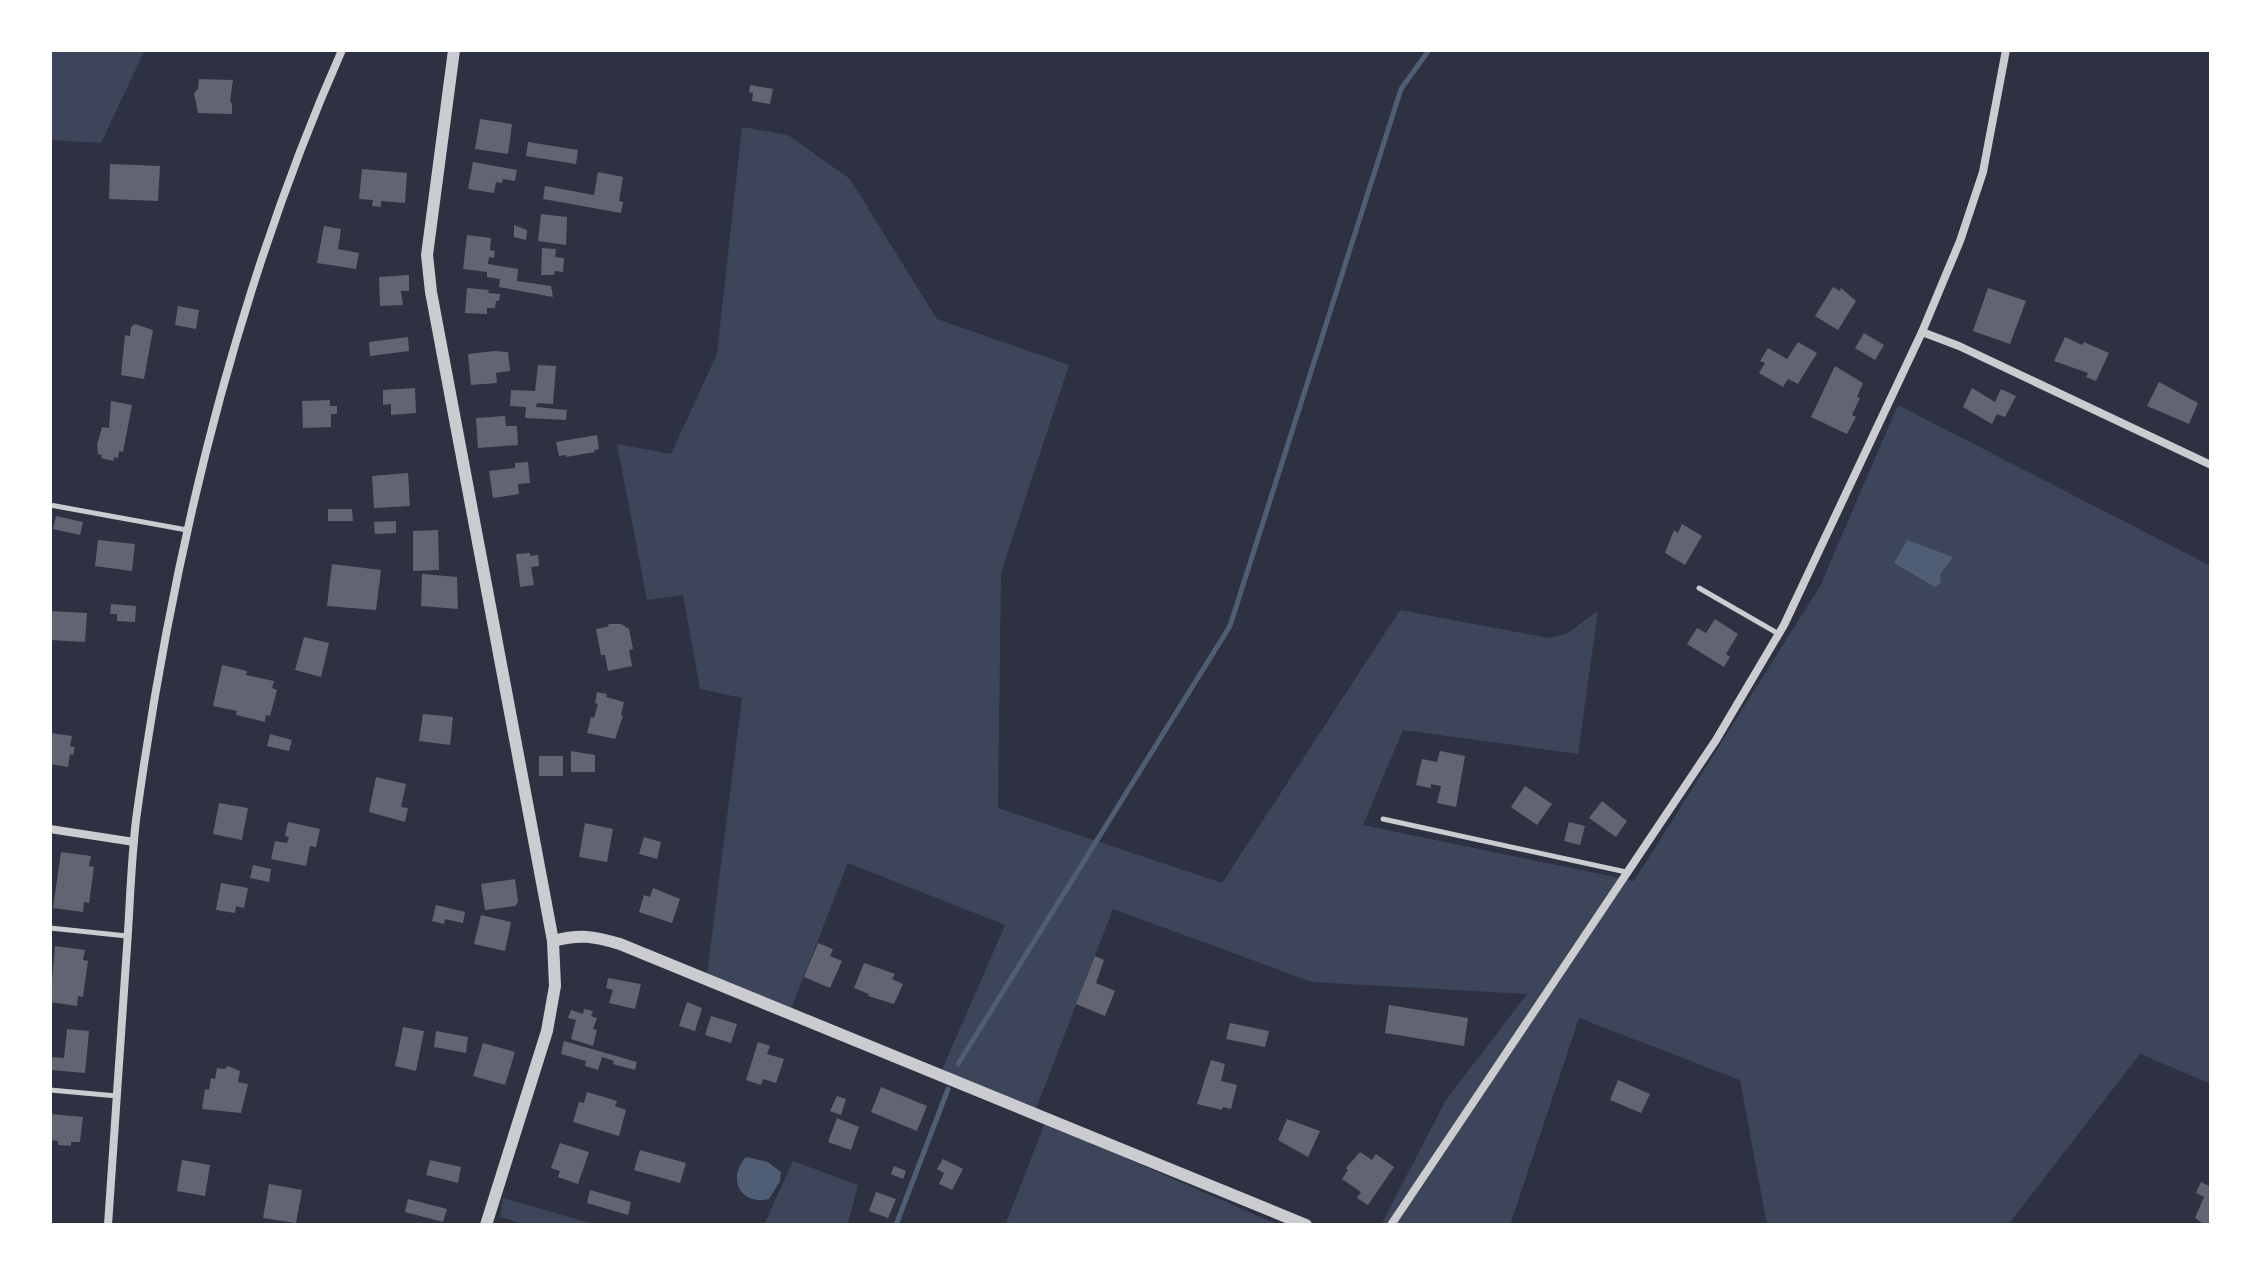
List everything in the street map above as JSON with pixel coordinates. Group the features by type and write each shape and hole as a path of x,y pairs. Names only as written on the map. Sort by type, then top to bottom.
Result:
{"street":[{"path":"108,1225 134,842 156,691 187,530 225,381 269,240 342,50"},
{"path":"454,50 427,255 431,292 553,941 555,986 547,1031 486,1225"},
{"path":"1391,1225 1716,740 1779,634 1922,332 1960,241 1983,172 2006,50"},
{"path":"1922,332 1959,346 2211,465"},
{"path":"50,829 134,842"},
{"path":"553,941 593,936 620,944 1306,1225"}],"lane":[{"path":"50,505 187,530"},
{"path":"1699,588 1779,634"},
{"path":"1383,819 1627,872"},
{"path":"50,928 128,936"},
{"path":"50,1090 117,1096"}],"shaded area":[{"path":"50,50 145,50 101,143 50,140"},
{"path":"742,127 788,135 850,179 937,319 1069,365 1001,573 998,808 1222,883 1400,610 1549,638 1566,634 1598,611 1578,754 1403,730 1363,825 1634,881 1820,586 1898,405 2211,566 2211,1084 2140,1054 2008,1225 1767,1225 1740,1080 1579,1018 1510,1225 1381,1225 1446,1100 1527,994 1312,982 1113,909 1034,1114 941,1072 1005,925 848,863 790,1012 707,975 742,698 700,689 683,595 647,600 617,444 671,454 717,354"},
{"path":"1907,540 1953,557 1940,575 1941,583 1935,587 1894,563"},
{"path":"1045,1123 1279,1225 1005,1225"},
{"path":"746,1157 768,1162 781,1172 780,1181 769,1199 750,1198 739,1188 737,1173"},
{"path":"793,1161 858,1185 848,1223 852,1225 764,1225"},
{"path":"503,1198 597,1225 526,1225 500,1217"}],"building":[{"path":"199,79 233,80 232,114 198,113 194,93 198,89"},
{"path":"750,85 773,89 770,104 752,101"},
{"path":"480,119 512,124 508,154 475,149"},
{"path":"528,142 578,150 576,164 526,156"},
{"path":"473,162 517,170 515,181 503,179 502,183 496,182 494,193 468,189"},
{"path":"110,164 160,166 158,201 109,199"},
{"path":"362,169 407,173 405,203 381,201 381,207 372,206 373,200 359,199"},
{"path":"598,172 623,177 619,201 623,202 621,213 543,199 545,186 594,195"},
{"path":"541,214 567,217 566,245 538,241"},
{"path":"514,225 527,230 526,240 514,237"},
{"path":"324,226 341,229 338,249 359,253 356,269 317,263"},
{"path":"467,235 491,238 490,250 495,251 494,258 489,257 488,264 518,269 517,281 551,286 553,297 499,287 500,279 487,277 487,272 463,269"},
{"path":"542,248 556,249 555,257 564,258 563,272 541,275"},
{"path":"409,275 409,291 401,291 403,305 380,306 379,277"},
{"path":"1833,287 1840,291 1841,288 1856,301 1838,330 1815,316"},
{"path":"467,288 500,294 499,301 496,301 495,308 487,308 487,314 465,313"},
{"path":"1988,288 2026,301 2010,344 1973,331"},
{"path":"178,306 199,310 196,329 175,325"},
{"path":"135,324 153,330 144,379 121,375 125,335 130,336 131,327"},
{"path":"1864,333 1884,345 1875,360 1855,348"},
{"path":"408,337 409,351 370,356 369,342"},
{"path":"2065,337 2109,353 2096,381 2086,377 2088,373 2054,361"},
{"path":"1798,342 1817,353 1798,384 1788,379 1783,387 1759,373 1765,363 1760,361 1768,348 1787,359"},
{"path":"508,352 510,371 496,373 497,383 471,385 468,354"},
{"path":"538,365 556,366 553,404 537,403 536,407 567,410 566,420 525,418 526,407 510,406 511,390 535,391"},
{"path":"1835,366 1863,383 1852,415 1856,417 1847,434 1811,417"},
{"path":"2159,382 2198,403 2189,424 2147,406"},
{"path":"415,388 416,413 391,415 391,404 383,405 383,390"},
{"path":"1972,388 1995,402 2001,389 2016,396 2005,417 1997,414 1992,424 1963,407"},
{"path":"330,400 330,406 337,406 337,414 331,414 331,427 303,428 302,401"},
{"path":"111,401 132,405 123,452 119,451 118,458 114,457 113,461 101,458 97,445 102,427 109,428"},
{"path":"505,416 506,426 517,426 518,445 478,448 476,418"},
{"path":"597,435 599,449 595,452 559,456 556,442"},
{"path":"528,462 530,483 518,484 519,494 493,498 489,471 515,468 515,463"},
{"path":"408,473 410,506 374,508 372,476"},
{"path":"328,509 352,509 353,521 328,521"},
{"path":"56,516 83,522 80,535 53,529"},
{"path":"396,521 396,533 375,534 374,522"},
{"path":"1682,524 1702,536 1685,565 1665,553 1674,530 1678,533"},
{"path":"438,530 439,570 413,571 413,531"},
{"path":"98,540 135,544 132,571 95,566"},
{"path":"530,553 530,556 538,555 539,566 531,567 534,585 520,587 516,554"},
{"path":"332,564 381,570 376,610 327,606"},
{"path":"422,574 457,577 458,609 421,606"},
{"path":"111,604 136,606 135,622 117,621 117,614 110,614"},
{"path":"50,611 87,613 85,642 50,640"},
{"path":"1715,619 1738,634 1726,654 1730,657 1724,667 1687,644 1697,628 1706,633"},
{"path":"621,624 629,629 632,666 608,671 596,629"},
{"path":"304,637 329,643 321,677 295,670"},
{"path":"222,665 247,671 246,675 274,681 272,688 277,690 270,716 266,715 265,722 213,706"},
{"path":"597,692 624,702 615,739 587,733 598,704 595,703"},
{"path":"423,714 453,717 450,745 419,741"},
{"path":"50,733 72,736 70,746 75,747 73,755 70,754 68,767 50,764"},
{"path":"270,734 292,740 289,751 267,746"},
{"path":"571,751 595,755 595,772 571,772"},
{"path":"1440,751 1465,756 1456,807 1437,803 1441,786 1416,785 1422,759 1437,762"},
{"path":"539,756 563,756 563,776 539,776"},
{"path":"376,777 406,784 401,807 408,808 405,822 369,812"},
{"path":"1525,786 1552,804 1537,825 1511,807"},
{"path":"1602,801 1627,821 1616,837 1589,818"},
{"path":"219,803 248,808 242,840 213,834"},
{"path":"288,822 320,829 316,847 310,846 306,866 271,859 275,841 287,843"},
{"path":"1569,822 1585,826 1580,845 1564,841"},
{"path":"585,823 613,829 607,862 579,857"},
{"path":"644,837 661,842 657,859 639,854"},
{"path":"61,852 91,856 89,866 94,867 89,903 84,902 83,912 53,908"},
{"path":"253,865 271,869 269,882 250,878"},
{"path":"515,879 518,902 515,906 485,910 481,884"},
{"path":"221,883 248,888 244,908 236,906 235,913 216,910"},
{"path":"653,888 680,899 672,923 639,912 644,895 650,897"},
{"path":"436,905 465,912 463,923 445,919 444,924 432,921"},
{"path":"481,915 511,922 505,951 474,944"},
{"path":"818,943 833,949 830,956 842,961 830,988 804,977"},
{"path":"55,946 85,950 83,960 88,961 83,997 78,996 77,1006 50,1002"},
{"path":"1095,956 1104,960 1096,983 1115,991 1105,1016 1076,1004"},
{"path":"864,963 895,974 892,979 903,984 894,1004 854,988"},
{"path":"608,978 641,984 635,1009 609,1003 613,990 606,988"},
{"path":"687,1002 702,1008 695,1031 679,1026"},
{"path":"1389,1005 1468,1018 1464,1046 1385,1033"},
{"path":"584,1009 593,1011 591,1016 597,1018 593,1029 597,1030 593,1046 571,1039 576,1020 568,1018 571,1010 583,1014"},
{"path":"711,1016 737,1024 731,1043 705,1035"},
{"path":"1230,1023 1269,1031 1265,1047 1226,1039"},
{"path":"403,1027 424,1031 416,1071 395,1066"},
{"path":"67,1029 89,1031 85,1073 50,1070 50,1057 64,1058"},
{"path":"436,1031 468,1037 466,1053 434,1047"},
{"path":"564,1041 637,1062 635,1070 613,1064 614,1061 602,1057 598,1070 585,1066 586,1061 561,1054"},
{"path":"758,1042 770,1046 767,1054 784,1059 776,1083 763,1079 761,1085 746,1080"},
{"path":"483,1043 515,1052 505,1085 473,1076"},
{"path":"1211,1060 1225,1064 1221,1081 1237,1085 1231,1109 1197,1104"},
{"path":"228,1066 240,1071 238,1082 248,1084 241,1113 202,1109 205,1089 209,1090 217,1068 225,1069"},
{"path":"1618,1080 1650,1094 1641,1113 1610,1100"},
{"path":"881,1087 927,1106 917,1131 871,1112"},
{"path":"587,1092 617,1101 615,1106 626,1110 619,1136 573,1122 579,1102 584,1103"},
{"path":"837,1096 846,1099 841,1115 830,1111"},
{"path":"50,1114 83,1117 80,1142 71,1142 71,1146 58,1145 58,1141 50,1140"},
{"path":"837,1118 859,1127 851,1150 828,1142"},
{"path":"1287,1119 1320,1131 1308,1157 1278,1140"},
{"path":"560,1143 589,1152 578,1184 558,1177 560,1171 551,1168"},
{"path":"640,1150 686,1163 680,1183 634,1170"},
{"path":"1360,1152 1372,1160 1376,1154 1394,1167 1368,1205 1357,1198 1361,1192 1342,1179 1348,1170 1346,1168"},
{"path":"943,1159 963,1169 952,1190 939,1184 944,1173 937,1169"},
{"path":"182,1160 210,1165 205,1196 177,1191"},
{"path":"430,1160 461,1167 458,1183 426,1175"},
{"path":"894,1166 906,1171 903,1179 891,1174"},
{"path":"2201,1182 2211,1187 2211,1225 2205,1225 2195,1218 2204,1197 2196,1193"},
{"path":"269,1184 302,1190 296,1223 263,1218"},
{"path":"590,1190 631,1202 628,1215 587,1203"},
{"path":"876,1192 896,1199 888,1218 869,1211"},
{"path":"408,1199 447,1209 443,1222 405,1212"}],"waterway":[{"path":"958,1064 1230,626 1401,89 1429,50"},
{"path":"896,1225 948,1089"}]}
